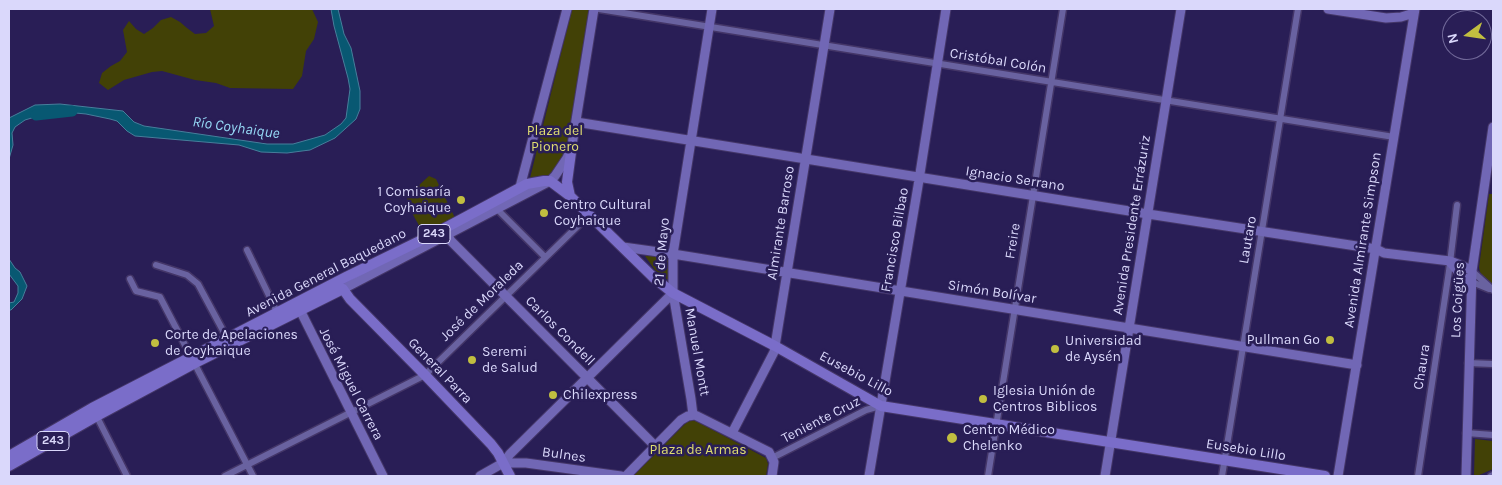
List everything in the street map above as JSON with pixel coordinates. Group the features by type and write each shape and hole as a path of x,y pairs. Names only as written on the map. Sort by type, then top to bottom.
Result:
{"main road":[{"path":"570,196 567,182 572,145"},
{"path":"520,187 535,182 550,181"},
{"name":"Eusebio Lillo","path":"550,181 570,196 653,277 673,293 776,346 881,406 1325,476"},
{"name":"Avenida General Baquedano","path":"9,456 298,307 346,278 445,232 520,187"},
{"path":"342,289 342,284 346,278"},
{"name":"Avenida General Baquedano","path":"193,360 227,338 277,312 298,307 342,289"},
{"name":"General Parra","path":"342,289 491,444 510,476"},
{"name":"Avenida General Baquedano","path":"9,466 94,412"}],"street":[{"path":"520,187 567,9"},
{"name":"Avenida General Baquedano","path":"342,289 445,232 497,209 550,181 564,164 572,145 594,9"},
{"name":"Cristóbal Colón","path":"599,9 1394,137"},
{"name":"21 de Mayo","path":"480,476 503,463 673,293 673,254 712,9"},
{"name":"Almirante Barroso","path":"732,433 776,346 830,9"},
{"name":"Francisco Bilbao","path":"869,476 946,9"},
{"name":"Freire","path":"988,476 1062,9"},
{"name":"Avenida Presidente Errázuriz","path":"1105,476 1181,9"},
{"name":"Lautaro","path":"1222,476 1298,9"},
{"path":"1328,9 1386,18 1401,17 1414,11"},
{"name":"Avenida Almirante Simpson","path":"1338,476 1414,11"},
{"name":"Ignacio Serrano","path":"576,122 1032,196 1376,249 1384,253 1450,261 1472,271 1493,290"},
{"name":"Los Coigües","path":"1466,476 1472,271 1490,164 1493,127"},
{"name":"Chaura","path":"1418,476 1457,205"},
{"path":"497,209 545,257"},
{"name":"José de Moraleda","path":"225,476 425,374 589,215"},
{"name":"Carlos Condell","path":"445,232 451,241 655,446"},
{"name":"Simón Bolívar","path":"623,247 1357,364"},
{"path":"247,250 277,312"},
{"name":"Ignacio Serrano","path":"1450,261 1463,277 1493,290"},
{"path":"156,265 187,275 198,284 227,338"},
{"path":"130,279 136,291 160,297 253,476"},
{"name":"Manuel Montt","path":"673,293 692,399 693,415"},
{"name":"José Miguel Carrera","path":"298,307 383,476"},
{"path":"1468,363 1493,364"},
{"name":"Teniente Cruz","path":"772,458 866,410 881,406"},
{"path":"94,412 127,476"},
{"path":"626,476 681,420 693,415 701,417 766,450 772,458 774,465 772,476"},
{"path":"1466,433 1493,435"},
{"path":"520,444 520,455 526,463"},
{"name":"Bulnes","path":"503,463 526,463 621,476"}],"green space":[{"path":"210,9 312,9 318,22 314,39 306,51 302,76 293,89 230,88 162,71 124,80 108,90 99,83 102,73 120,61 127,52 123,30 129,21 144,34 161,20 171,17 195,34 206,33 214,26"},
{"name":"Plaza del Pionero","path":"572,9 590,9 574,114 566,152 550,176 529,182"},
{"path":"429,176 436,179 456,220 425,236 408,206 407,196"},
{"path":"1489,194 1493,194 1493,285 1483,277 1479,267"},
{"path":"652,255 668,259 668,280 655,270 645,256"},
{"name":"Plaza de Armas","path":"694,420 766,458 768,464 766,476 633,476 687,422"},
{"path":"1475,439 1493,441 1493,469 1477,476 1474,476"}],"water":[{"path":"331,9 338,9 344,34 351,48 360,91 360,109 356,119 335,138 310,150 287,153 261,152 239,145 135,136 117,121 86,114 55,111 25,120 15,127 12,133 13,145 9,159 9,118 35,105 60,104 123,111 134,122 144,126 267,144 293,144 325,135 341,124 346,118 350,89"},
{"path":"9,259 20,272 27,286 22,299 11,310 9,310 9,303 14,302 18,293 18,286 9,274"}],"waterway":[{"name":"Río Coyhaique","path":"36,115 72,111"}],"place":[{"name":"1 Comisaría Coyhaique","path":"461,200"},
{"name":"Centro Cultural Coyhaique","path":"544,213"},
{"name":"Pullman Go","path":"1330,340"},
{"name":"Corte de Apelaciones de Coyhaique","path":"155,343"},
{"name":"Universidad de Aysén","path":"1055,349"},
{"name":"Seremi de Salud","path":"472,360"},
{"name":"Chilexpress","path":"553,395"},
{"name":"Iglesia Unión de Centros Biblicos","path":"983,399"},
{"name":"Centro Médico Chelenko","path":"952,438"}]}
